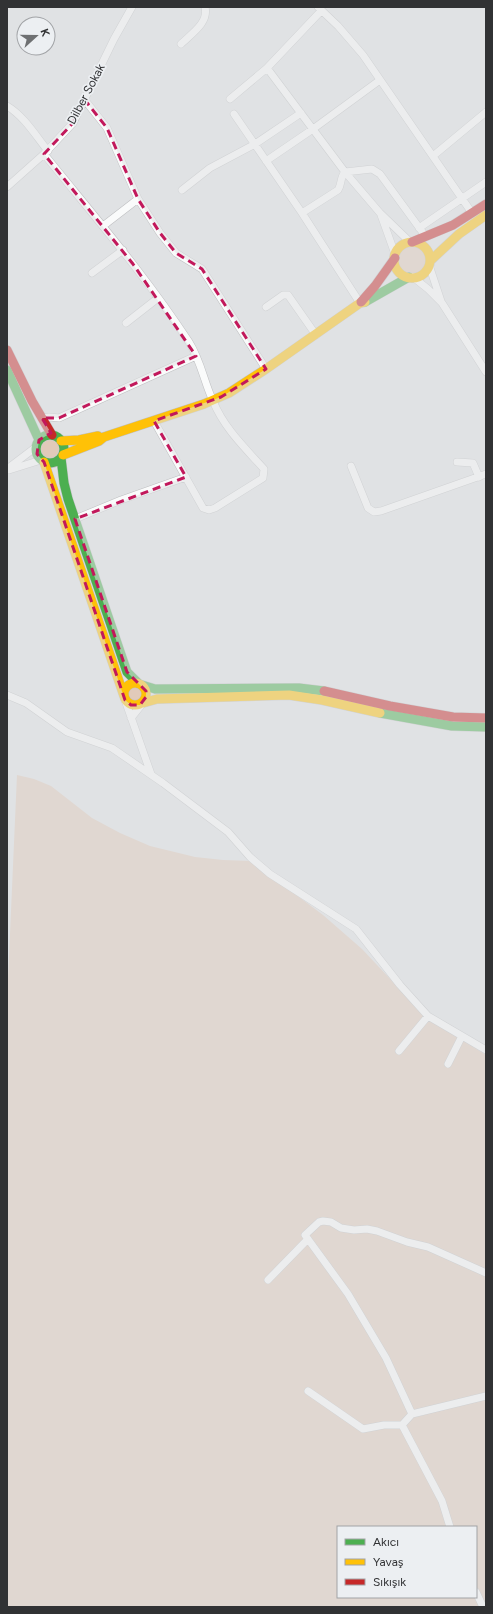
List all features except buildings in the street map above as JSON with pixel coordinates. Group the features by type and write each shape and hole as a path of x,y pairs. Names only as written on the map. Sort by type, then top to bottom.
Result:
{"street":[{"name":"Dilber Sokak","path":"7,187 46,152 73,123 114,39 132,7"},
{"path":"181,44 204,21 206,16 205,7"},
{"path":"230,99 266,68 320,9 344,32 363,55 472,212"},
{"path":"266,68 345,172 380,213 411,242 419,243 425,248 429,254 430,263 442,303"},
{"path":"266,161 380,80"},
{"path":"84,99 107,128 138,199 160,233 176,253 202,269 266,369"},
{"path":"7,106 12,109 31,129 46,152 122,250 190,343 212,401 223,422 264,469 264,475 261,481 215,508 209,510 203,508 154,421"},
{"path":"433,156 486,112"},
{"path":"182,190 210,168 255,144 301,113"},
{"path":"234,114 302,213 360,303"},
{"path":"345,172 372,169 380,174 426,237"},
{"path":"302,213 338,190 345,172"},
{"path":"419,228 486,182"},
{"path":"103,226 138,199"},
{"path":"61,441 104,436 154,421 212,401 237,388 316,335 360,303 402,245 426,237 453,225 486,204"},
{"path":"380,213 395,256 397,269 402,274 411,277 428,289 442,303 486,372"},
{"path":"360,303 366,302 411,277 423,274 430,263 459,234 486,215"},
{"path":"92,273 122,250"},
{"path":"266,307 284,295 288,295 316,335"},
{"path":"126,322 158,298"},
{"path":"7,350 42,418 52,435 61,441 64,447 62,456 65,490 127,672 140,684 147,694 143,703 131,718"},
{"path":"42,418 59,418 196,356"},
{"path":"8,374 24,405 38,443 37,454 43,461 151,774"},
{"path":"7,470 45,436 52,435"},
{"path":"7,470 43,461 53,462 62,456 99,440 104,436"},
{"path":"351,466 368,508 374,512 381,511 482,476 473,463 457,462"},
{"path":"75,519 121,500 186,477"},
{"path":"486,718 453,717 299,688 155,689 134,683 128,686 124,693 125,698 134,706 157,699 289,695 322,700 390,715 452,726 486,727"},
{"path":"7,695 26,703 67,732 112,748 151,774 228,832 250,857 270,874 356,929 400,985 428,1016 486,1050"},
{"path":"399,1051 428,1016"},
{"path":"448,1064 462,1036"},
{"path":"412,1414 386,1358 348,1294 305,1235 319,1222 327,1221 341,1228 354,1230 367,1229 400,1240 428,1247 486,1273"},
{"path":"268,1280 308,1239"},
{"path":"308,1391 363,1429 384,1425 402,1425 412,1414 486,1396"},
{"path":"402,1425 442,1501 450,1526"},
{"path":"477,1594 483,1607"}],"highlighted area":[{"path":"84,99 107,128 138,199 160,233 176,253 202,269 266,369 221,397 154,421 186,477 75,519 127,672 146,691 146,697 140,705 131,705 125,700 44,462 37,454 39,440 51,433 42,418 59,418 196,356 133,264 44,154 73,123"}],"shaded area":[{"path":"412,245 418,246 426,254 426,266 418,274 412,275 406,274 398,266 397,260 398,254 406,246"},
{"path":"46,440 54,440 59,445 57,456 54,458 46,458 41,453 41,445"},
{"path":"136,686 142,689 145,695 142,701 136,704 130,701 127,695 130,689"},
{"path":"17,775 34,779 51,786 92,818 120,833 150,846 195,857 251,861 323,915 362,949 393,982 453,1034 486,1055 486,1607 7,1607 7,1002"}],"traffic: fast":[{"path":"365,302 409,277"},
{"path":"7,370 39,440"},
{"path":"50,435 60,439 64,449 60,459 50,463 40,459 36,449 40,439 50,435"},
{"path":"61,458 64,483 68,499 127,672 138,683"},
{"path":"142,685 155,689 299,688 324,691"},
{"path":"380,713 452,726 486,727"}],"traffic: slow":[{"path":"430,261 459,234 486,215"},
{"path":"412,242 425,247 430,260 425,273 412,278 399,273 394,260 399,247 412,242"},
{"path":"63,455 99,441 104,437 204,404 229,393 360,303 365,302"},
{"path":"61,441 79,440 98,436"},
{"path":"44,462 124,696"},
{"path":"135,683 143,686 146,694 143,702 135,705 127,702 124,694 127,686 135,683"},
{"path":"143,703 157,699 289,695 322,700 380,713"}],"traffic: jam":[{"path":"412,242 453,225 486,204"},
{"path":"361,302 375,286 395,258"},
{"path":"7,350 32,401 52,435"},
{"path":"324,691 390,706 453,717 486,718"}]}
